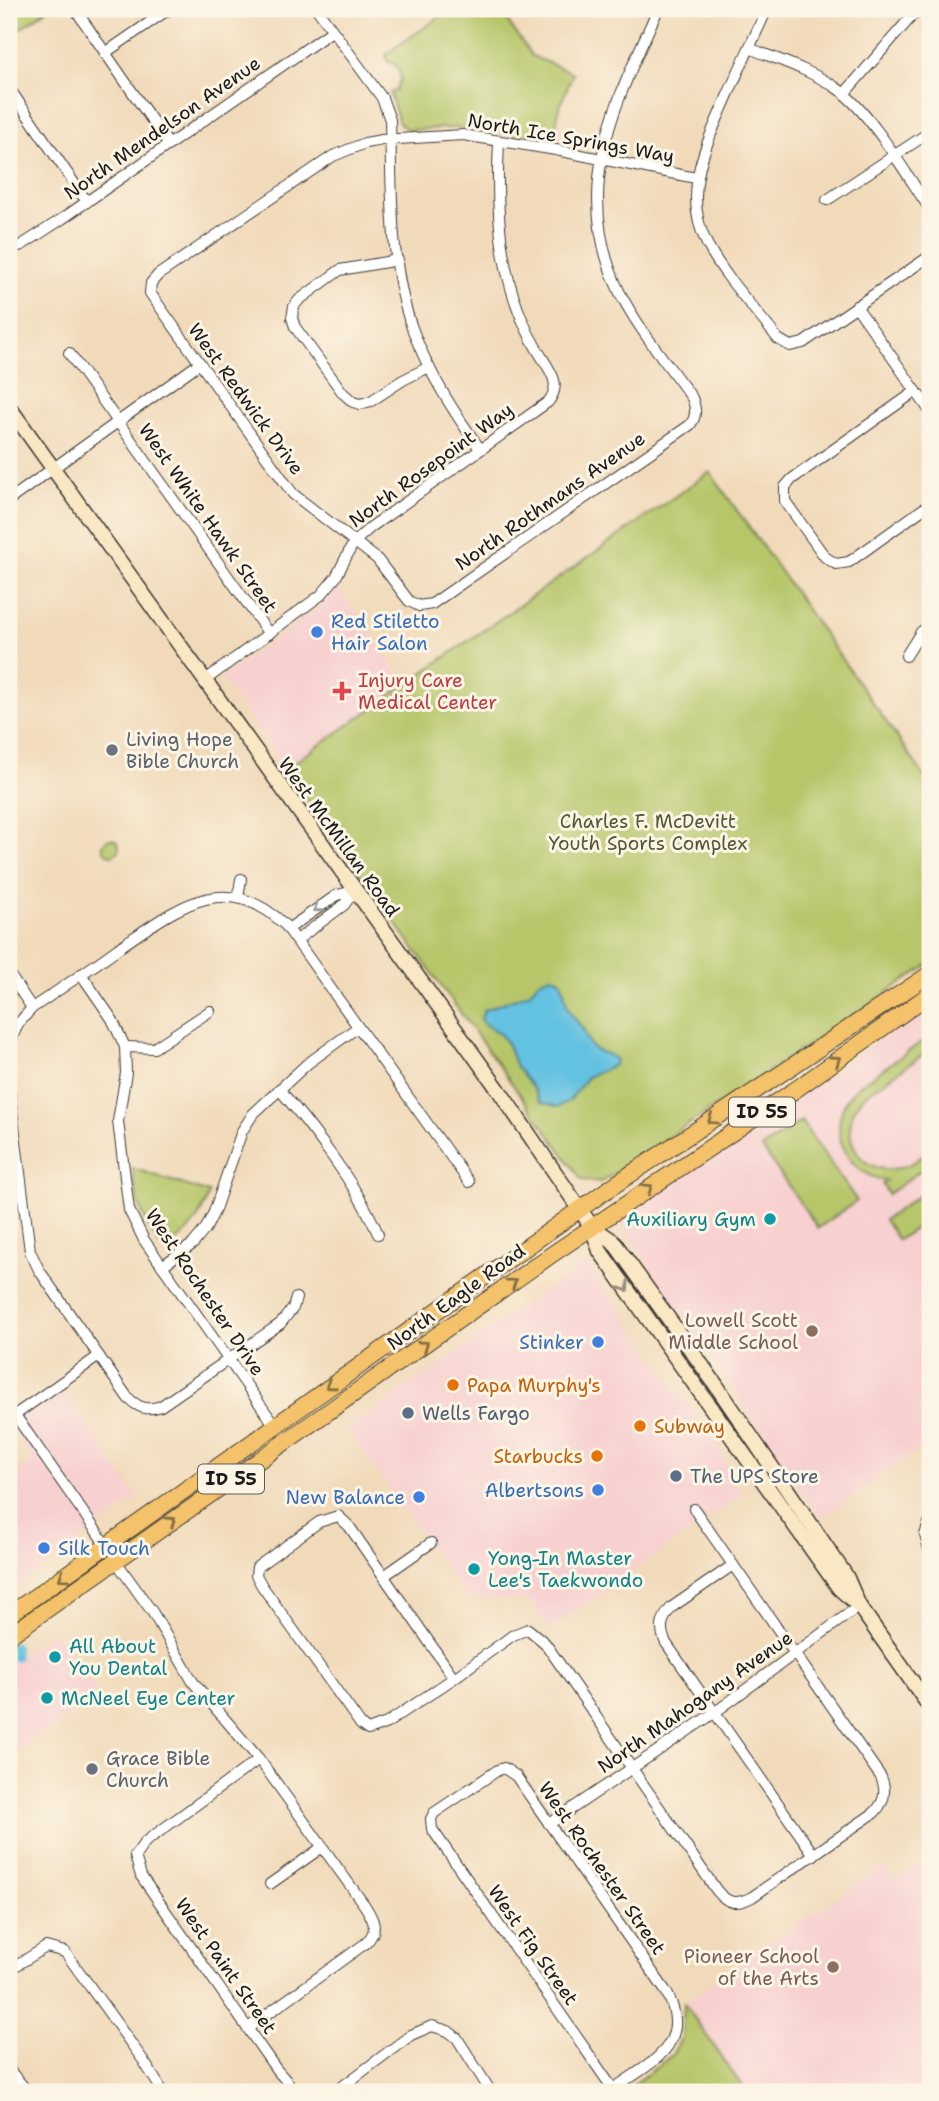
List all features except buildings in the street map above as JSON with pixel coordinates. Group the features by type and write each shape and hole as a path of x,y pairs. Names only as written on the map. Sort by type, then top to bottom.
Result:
{"highway":[{"name":"North Eagle Road","path":"9,1615 580,1210 930,974"},
{"name":"North Eagle Road","path":"9,1636 592,1227 930,994"},
{"path":"115,1560 118,1551 129,1541 134,1526"},
{"path":"89,1579 90,1572 104,1556 106,1545"}],"main road":[{"name":"West McMillan Road","path":"9,407 498,1089 592,1227 600,1251 835,1583 859,1606 930,1707"},
{"name":"West McMillan Road","path":"592,1227 613,1241 716,1385 846,1576 859,1606"},
{"path":"803,1514 802,1524 828,1562 835,1583"}],"street":[{"path":"75,9 169,145"},
{"path":"105,52 169,9"},
{"path":"317,9 384,103 390,120 398,260 406,307 429,367 451,409 480,449"},
{"path":"601,160 615,105 658,9"},
{"path":"767,9 704,149 696,178 696,212 707,244 778,339 790,346 803,343 930,256"},
{"path":"844,94 918,9"},
{"name":"North Mendelson Avenue","path":"9,249 22,244 87,201 332,31"},
{"path":"749,48 818,77 844,94 867,119 930,209"},
{"path":"9,88 87,201"},
{"path":"827,200 930,132"},
{"name":"North Ice Springs Way","path":"150,286 163,271 333,156 365,143 463,135 556,150 696,178"},
{"name":"North Rosepoint Way","path":"204,681 321,595 336,577 354,542 371,527 548,402 556,389 553,374 522,321 505,270 499,236 499,141"},
{"name":"North Rothmans Avenue","path":"419,606 432,604 441,598 690,425 696,414 692,398 631,310 610,266 598,211 601,160"},
{"path":"398,260 340,270 299,300 292,312 295,327 348,399 360,404 371,401 429,367"},
{"name":"West Redwick Drive","path":"150,286 152,298 293,494 382,564 410,601 419,606"},
{"path":"856,306 930,411"},
{"name":"West White Hawk Street","path":"69,353 269,634"},
{"path":"9,500 200,363"},
{"path":"916,391 792,479 785,488 785,501 825,557 836,564 849,562 928,509"},
{"path":"906,656 916,638 930,625"},
{"path":"238,898 241,879"},
{"path":"288,929 337,895 354,891"},
{"path":"297,940 344,905 354,891"},
{"path":"9,1045 18,1024 32,1008 183,905 212,898 238,898 271,913 297,940 469,1182"},
{"path":"9,974 32,1008"},
{"name":"West Rochester Drive","path":"81,974 118,1027 125,1047 126,1073 118,1121 125,1190 133,1220 162,1266 276,1427"},
{"path":"125,1047 155,1048 210,1011"},
{"path":"162,1266 192,1244 206,1228 242,1131 253,1114 307,1064 358,1027"},
{"path":"9,1087 30,1251 39,1270 128,1398 146,1409 161,1406 280,1324 293,1308 296,1298"},
{"path":"279,1089 295,1107 359,1198 378,1234"},
{"path":"99,1356 12,1417 106,1545"},
{"path":"454,1678 349,1526 338,1516 319,1522 263,1561 255,1571 262,1586 361,1725 368,1730 387,1723 454,1678 513,1634 528,1629 545,1643 717,1891 732,1903 752,1897 874,1813 885,1797 885,1786 881,1777 694,1509"},
{"path":"929,1522 925,1535 930,1553"},
{"path":"384,1576 431,1543"},
{"path":"115,1560 153,1613 192,1682 259,1759 375,1925 375,1931 366,1943 248,2028"},
{"path":"733,1565 672,1607 661,1624 662,1634 814,1855"},
{"name":"North Mahogany Avenue","path":"549,1824 714,1713 859,1606"},
{"name":"West Paint Street","path":"259,1759 145,1842 135,1856 141,1876 296,2092"},
{"name":"West Rochester Street","path":"431,1819 443,1805 504,1768 516,1776 667,1993 676,2012 676,2025 668,2048 611,2091"},
{"name":"West Fig Street","path":"431,1819 436,1838 611,2091"},
{"path":"270,1884 321,1847"},
{"path":"9,1970 46,1947 55,1947 72,1959 163,2092"},
{"path":"335,2092 411,2035 424,2028 439,2027 457,2038 491,2092"},
{"path":"9,2070 28,2092"}],"shaded area":[{"path":"337,586 406,684 285,769 221,677 319,607"},
{"name":"Lowell Scott Middle School","path":"930,1006 930,1442 820,1519 618,1220"},
{"path":"584,1264 590,1268 716,1445 743,1495 549,1629 529,1600 468,1599 347,1429"},
{"path":"61,1388 138,1498 9,1593 9,1478 33,1460 9,1425"},
{"path":"54,1632 98,1694 9,1757 9,1664"},
{"name":"Pioneer School of the Arts","path":"930,1856 930,2092 746,2092 684,2003 884,1866 895,1881"}],"green space":[{"path":"9,9 48,9 9,37"},
{"path":"451,9 499,9 532,56 573,73 559,109 553,141 473,127 408,130 399,123 390,93 395,91 401,78 396,65 387,61 386,54"},
{"name":"Charles F. McDevitt Youth Sports Complex","path":"710,472 930,784 930,964 601,1182 582,1180 285,769"},
{"path":"111,839 117,841 117,853 111,855 105,853 103,847 105,841"},
{"path":"930,1036 930,1050 865,1095 855,1108 851,1121 855,1148 862,1159 873,1166 886,1169 902,1167 930,1150 930,1164 888,1194 882,1184 886,1181 870,1176 848,1157 839,1130 840,1116 846,1101 856,1088"},
{"path":"801,1121 857,1201 818,1228 762,1148"},
{"path":"132,1168 209,1193 194,1223 170,1246 159,1244 148,1226 137,1199"},
{"path":"924,1192 930,1202 930,1218 898,1240 884,1220"},
{"path":"684,2003 746,2092 624,2092 672,2055 682,2037"}],"water":[{"path":"550,976 560,980 569,1010 590,1045 616,1060 613,1066 587,1077 570,1100 558,1107 540,1102 533,1088 516,1067 501,1035 481,1019 484,1010 529,993 539,981"}],"waterway":[{"path":"14,1646 15,1657"}],"place":[{"name":"Red Stiletto Hair Salon","path":"317,632"},
{"name":"Injury Care Medical Center","path":"342,691"},
{"name":"Living Hope Bible Church","path":"112,750"},
{"name":"Auxiliary Gym","path":"770,1219"},
{"name":"Lowell Scott Middle School","path":"812,1331"},
{"name":"Stinker","path":"598,1342"},
{"name":"Papa Murphy's","path":"453,1385"},
{"name":"Wells Fargo","path":"408,1413"},
{"name":"Subway","path":"640,1426"},
{"name":"Starbucks","path":"597,1456"},
{"name":"The UPS Store","path":"676,1476"},
{"name":"Albertsons","path":"598,1490"},
{"name":"New Balance","path":"419,1497"},
{"name":"Silk Touch","path":"44,1548"},
{"name":"Yong-In Master Lee's Taekwondo","path":"474,1569"},
{"name":"All About You Dental","path":"55,1657"},
{"name":"McNeel Eye Center","path":"47,1698"},
{"name":"Grace Bible Church","path":"92,1769"},
{"name":"Pioneer School of the Arts","path":"833,1967"}]}
